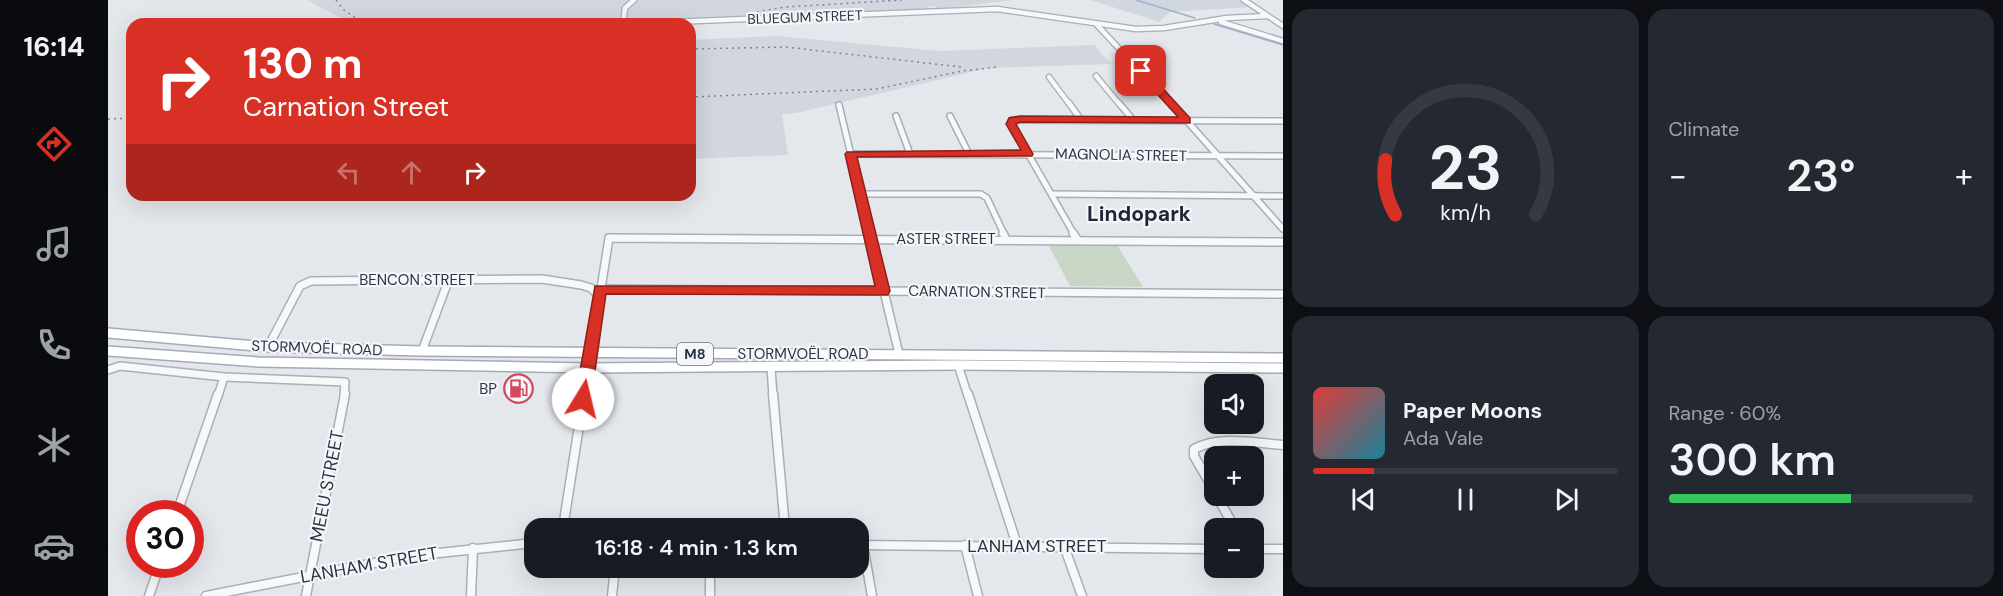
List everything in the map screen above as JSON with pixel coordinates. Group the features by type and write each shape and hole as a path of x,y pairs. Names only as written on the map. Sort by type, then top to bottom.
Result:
{"main road":[{"name":"STORMVOËL ROAD","path":"108,333 268,347 422,351 1283,358"},
{"name":"STORMVOËL ROAD","path":"108,351 258,362 588,368 958,365 1283,368"}],"street":[{"name":"BLUEGUM STREET","path":"624,18 625,8 634,0"},
{"path":"1244,0 1283,26"},
{"name":"BLUEGUM STREET","path":"696,21 997,9 1028,12 1097,25"},
{"path":"1097,25 1149,29 1227,18 1267,16"},
{"path":"1221,22 1283,41"},
{"path":"1097,25 1283,229"},
{"path":"1096,76 1133,120"},
{"path":"1049,77 1081,120"},
{"path":"839,105 899,354"},
{"path":"896,116 910,154"},
{"path":"950,116 969,154"},
{"path":"1077,239 1011,124 1012,120 1283,121"},
{"name":"MAGNOLIA STREET","path":"851,154 1283,156"},
{"path":"861,194 981,194 989,201 1006,239"},
{"path":"1052,194 1283,196"},
{"name":"ASTER STREET","path":"599,292 609,238 1283,242"},
{"path":"422,351 449,279"},
{"name":"BENCON STREET","path":"268,347 300,286 318,280 542,279 581,285 599,292"},
{"name":"CARNATION STREET","path":"599,292 883,291 1283,294"},
{"path":"564,518 599,292"},
{"path":"958,365 1017,545"},
{"path":"108,370 120,366 224,377 181,500"},
{"path":"771,368 784,518"},
{"name":"MEEU STREET","path":"224,377 345,382 346,387 306,596"},
{"path":"1204,473 1194,456 1194,449 1197,446 1216,443 1283,445"},
{"name":"LANHAM STREET","path":"206,596 310,574 473,548 524,544"},
{"name":"LANHAM STREET","path":"869,545 1204,549"},
{"path":"964,545 978,596"},
{"path":"1064,546 1082,596"},
{"path":"471,596 473,548"},
{"path":"1264,549 1283,549"},
{"path":"149,596 155,578"},
{"path":"612,596 614,578"},
{"path":"710,578 710,596"},
{"path":"868,578 872,596"}],"shaded area":[{"path":"307,0 1015,0 938,9 935,6 928,7 929,9 777,16 776,13 769,13 769,16 696,19 341,18"},
{"path":"1091,0 1239,0 1250,7 1170,12 1159,22"},
{"path":"777,36 939,51 1094,45 1111,64 989,68 796,113 782,114 788,155 696,159 696,40"}],"green space":[{"path":"1048,244 1117,245 1143,287 1070,286"}],"waterway":[{"path":"1136,0 1195,18"},
{"path":"1214,24 1283,45"}],"railway":[{"path":"336,0 344,10 356,18"},
{"path":"751,13 785,7 902,0"},
{"path":"696,49 786,47 961,67"},
{"path":"696,97 877,89 962,71 999,67"},
{"path":"108,119 126,118"}],"place":[{"name":"BP","path":"518,389"}],"district":[{"name":"Lindopark","path":"1139,214"}],"route":[{"path":"583,399 600,289 883,291 873,240 851,154 1028,154 1011,124 1012,120 1186,120 1141,71"}]}
